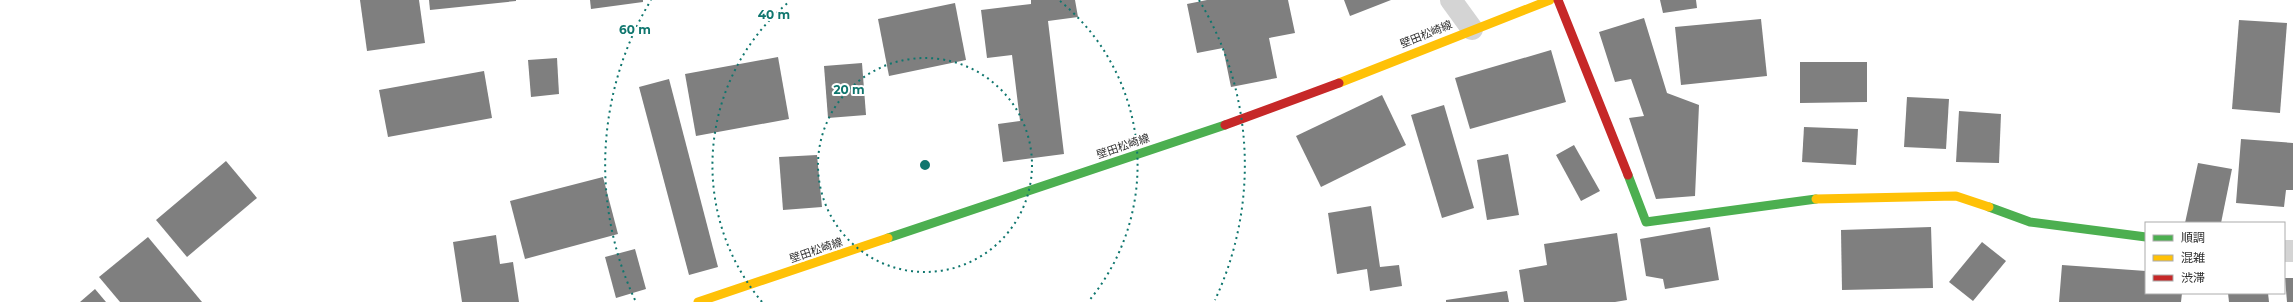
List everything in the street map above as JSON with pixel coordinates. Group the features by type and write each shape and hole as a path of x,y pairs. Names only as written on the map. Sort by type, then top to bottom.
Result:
{"main road":[{"name":"壁田松崎線","path":"698,302 1269,110 1472,29 1550,0"},
{"path":"1558,0 1646,222 1808,199 1956,196 2030,222 2145,238"}],"street":[{"path":"1451,0 1472,29"}],"building":[{"path":"360,0 419,0 425,43 367,51"},
{"path":"429,0 516,0 516,1 430,10"},
{"path":"590,0 643,0 643,2 591,9"},
{"path":"1031,0 1075,0 1078,17 1048,21 1064,154 1003,162 998,124 1020,121 1012,55 987,58 981,10 1031,4"},
{"path":"1207,0 1288,0 1295,33 1269,38 1277,78 1231,87 1223,48 1197,53 1187,4"},
{"path":"1344,0 1391,0 1350,16"},
{"path":"1660,0 1696,0 1697,8 1663,13"},
{"path":"955,3 966,60 889,76 878,19"},
{"path":"1644,18 1667,93 1699,105 1695,196 1656,199 1629,118 1644,116 1631,79 1615,82 1599,32"},
{"path":"1761,19 1767,76 1681,85 1675,27"},
{"path":"2239,20 2287,23 2280,113 2232,109"},
{"path":"1551,50 1566,102 1470,129 1455,78"},
{"path":"778,57 789,119 696,136 685,74"},
{"path":"557,58 559,94 531,97 528,60"},
{"path":"1800,62 1867,62 1867,102 1800,103"},
{"path":"862,63 866,115 828,118 824,66"},
{"path":"484,71 492,118 388,137 379,90"},
{"path":"669,79 718,267 689,275 639,87"},
{"path":"1382,95 1406,145 1321,187 1296,136"},
{"path":"1907,97 1949,99 1946,149 1904,147"},
{"path":"1444,105 1474,208 1442,218 1411,115"},
{"path":"1959,111 2001,114 1999,163 1956,162"},
{"path":"1804,127 1858,129 1856,165 1802,162"},
{"path":"2241,139 2293,143 2293,190 2286,190 2284,207 2236,203"},
{"path":"1574,145 1600,191 1581,201 1556,155"},
{"path":"1508,154 1519,215 1487,220 1477,160"},
{"path":"817,155 822,207 783,210 779,157"},
{"path":"226,161 257,198 187,257 156,220"},
{"path":"2198,163 2232,169 2221,222 2185,222"},
{"path":"603,177 618,234 525,259 510,201"},
{"path":"1371,206 1380,267 1399,265 1402,286 1370,291 1367,269 1337,274 1328,213"},
{"path":"1710,227 1719,280 1665,289 1663,279 1646,276 1640,239"},
{"path":"1931,227 1933,288 1842,290 1841,230"},
{"path":"1617,233 1627,300 1615,302 1524,302 1519,270 1547,265 1544,244"},
{"path":"496,235 500,264 513,262 519,302 462,302 453,242"},
{"path":"148,237 202,302 120,302 99,277"},
{"path":"1982,242 2006,261 1973,301 1949,282"},
{"path":"635,249 646,289 616,298 605,257"},
{"path":"2062,265 2145,271 2145,294 2182,294 2181,302 2059,302"},
{"path":"2285,278 2293,278 2293,302 2287,302"},
{"path":"95,289 106,302 80,302"},
{"path":"1507,291 1509,302 1446,302 1446,300"},
{"path":"2228,294 2268,294 2269,302 2229,302"}],"traffic: fast":[{"path":"888,238 1225,125"},
{"path":"1628,175 1646,222 1816,199"},
{"path":"1989,207 2030,222 2145,237"}],"traffic: slow":[{"path":"1339,83 1550,0"},
{"path":"1816,199 1956,196 1989,207"},
{"path":"698,302 888,238"}],"traffic: jam":[{"path":"1558,0 1628,175"},
{"path":"1225,125 1339,83"}]}
